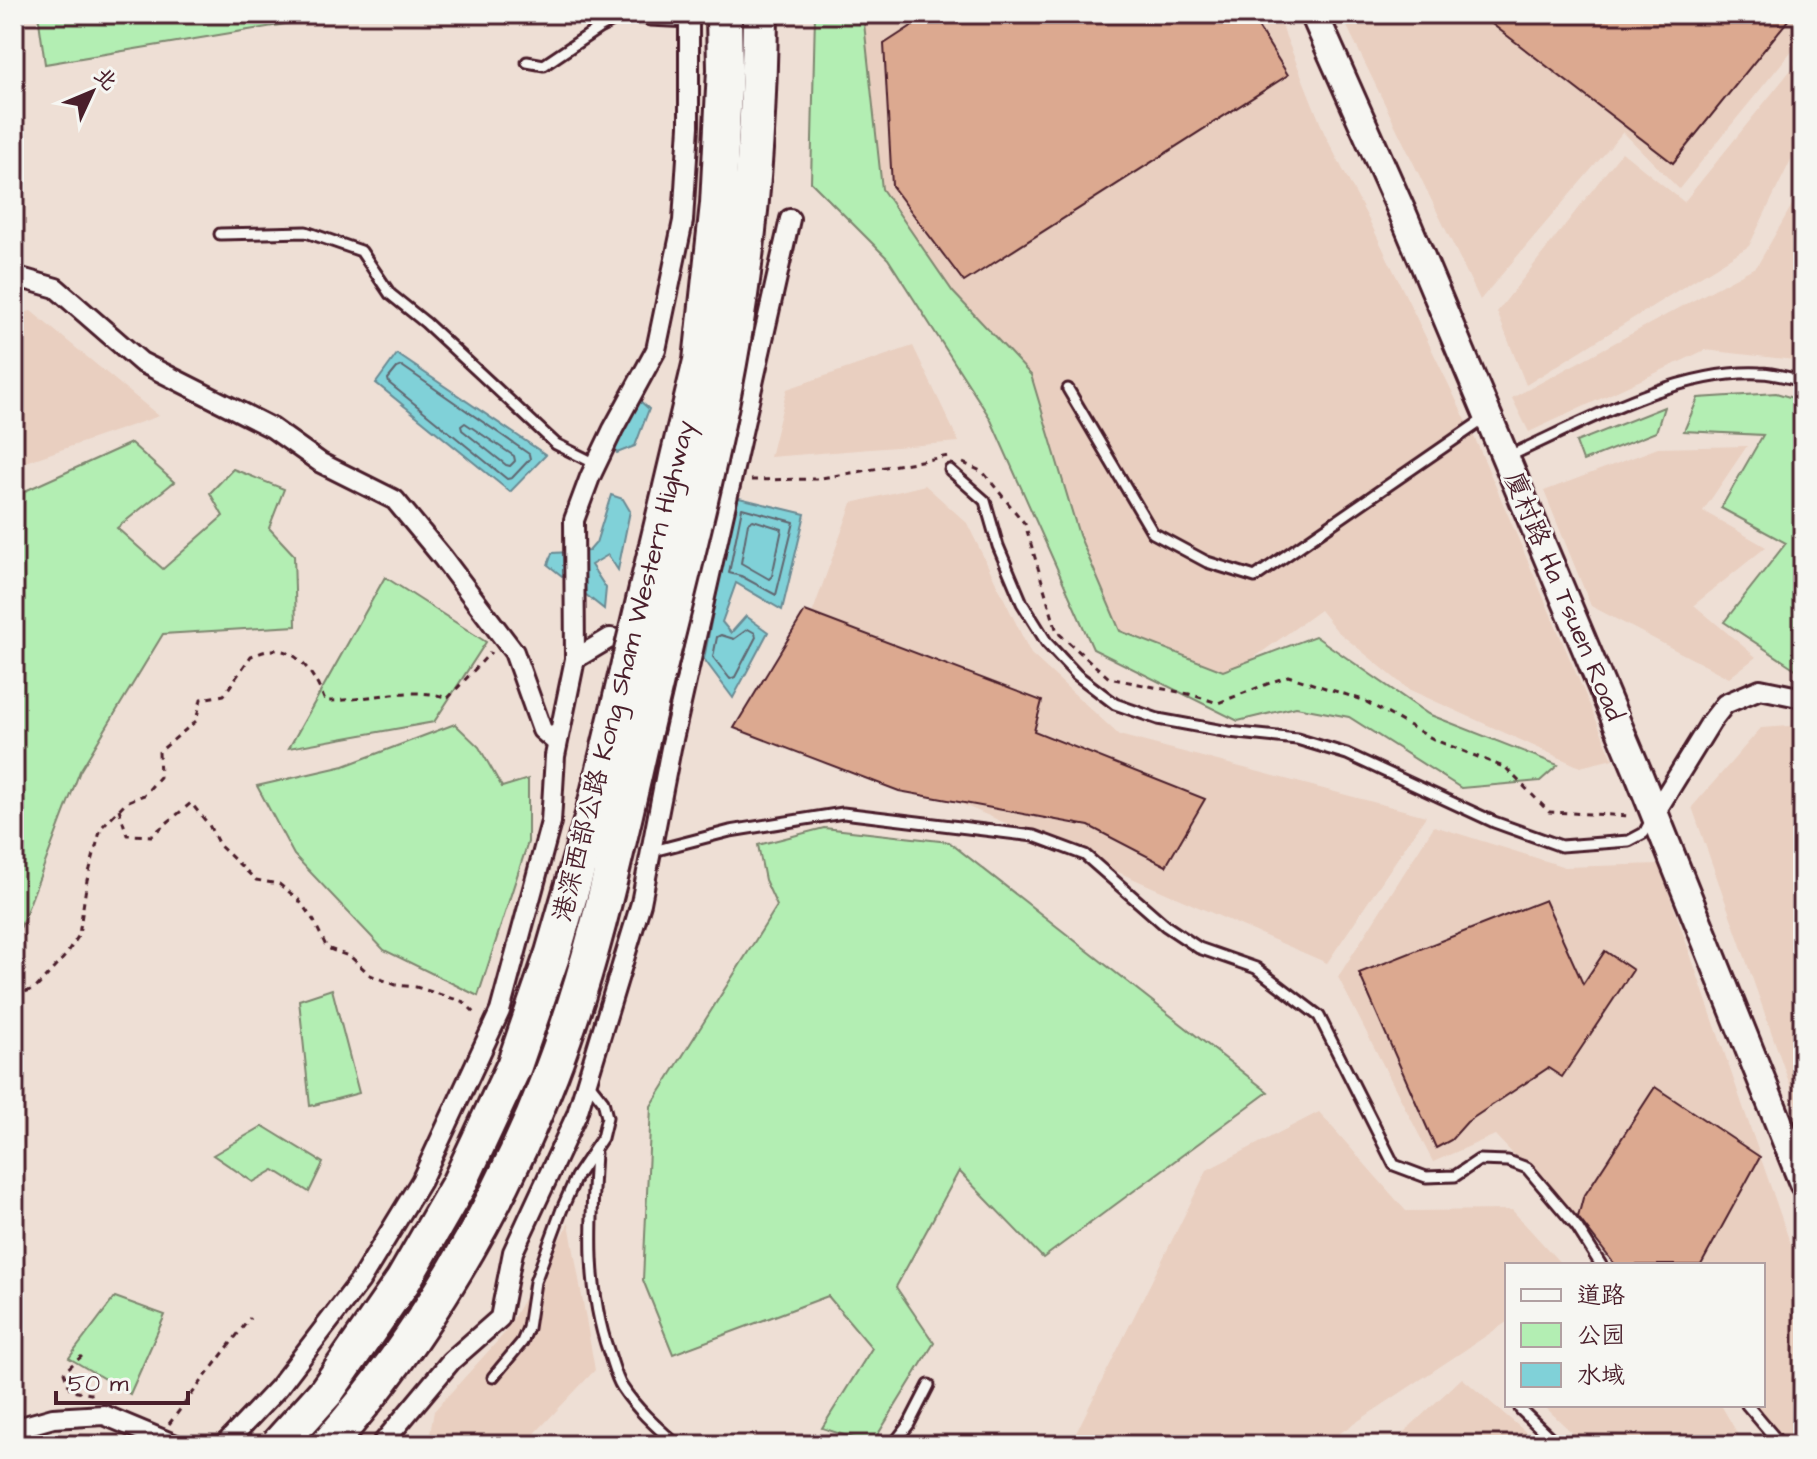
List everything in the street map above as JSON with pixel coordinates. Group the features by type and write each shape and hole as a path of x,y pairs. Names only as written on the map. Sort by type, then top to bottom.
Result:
{"highway":[{"name":"港深西部公路 Kong Sham Western Highway","path":"278,1445 326,1392 394,1294 459,1184 514,1066 553,953 593,815 701,361 718,204 725,70 724,14"},
{"name":"港深西部公路 Kong Sham Western Highway","path":"328,1445 402,1351 475,1233 551,1074 575,1001 599,915 690,540 727,374 750,214 760,14"}],"street":[{"name":"廈村路 Ha Tsuen Road","path":"1314,14 1655,813 1803,1183"},
{"path":"224,1445 278,1388 360,1281 421,1181 500,1011 551,822 557,743 575,659 574,520 596,464 656,350 683,221 689,126 689,22"},
{"path":"381,1445 451,1361 500,1318 513,1252 577,1114 588,1082 641,903 671,748 790,219"},
{"path":"14,276 56,288 141,362 272,428 321,463 395,500 514,652 542,730 557,743"},
{"path":"575,659 610,638 657,645 690,663"},
{"path":"1655,813 1725,704 1760,689 1803,698"},
{"path":"14,1429 53,1418 104,1415 168,1441"},
{"path":"401,1445 404,1436 402,1421"}],"lane":[{"path":"527,62 544,65 626,14"},
{"path":"634,14 650,20 689,22"},
{"path":"220,234 306,232 361,251 390,294 426,323 556,444 596,464"},
{"path":"657,645 720,359 723,329"},
{"path":"1505,457 1645,396 1719,374 1762,373 1803,381"},
{"path":"1068,389 1153,533 1207,562 1255,577 1488,416"},
{"path":"950,470 985,501 998,546 1022,603 1047,643 1077,675 1115,704 1158,719 1229,732 1297,739 1347,754 1494,822 1561,846 1629,841 1644,833 1655,813"},
{"path":"653,851 730,831 843,813 1034,836 1085,855 1166,926 1199,948 1256,968 1319,1016 1394,1165 1426,1177 1455,1176 1479,1160 1508,1161 1527,1168 1577,1227 1600,1263"},
{"path":"493,1377 522,1342 528,1328 535,1282 576,1177 595,1153 602,1138 607,1117 603,1101 588,1082"},
{"path":"595,1153 593,1290 600,1326 620,1384 634,1403 677,1445"},
{"path":"893,1445 909,1424 929,1385"},
{"path":"1749,1407 1781,1445"},
{"path":"1520,1409 1558,1445"}],"path":[{"path":"731,480 816,479 946,455 983,472 1025,524 1057,632 1109,678 1218,703 1288,676 1363,700 1435,740 1506,768 1549,812 1641,816 1655,813"},
{"path":"14,996 36,988 66,955 79,935 87,880 101,828 126,802 144,795 160,777 159,752 196,721 201,699 224,695 251,656 276,649 298,659 317,680 325,701 354,701 397,692 428,692 448,698 503,639"},
{"path":"119,809 127,835 151,836 191,803 209,825 219,845 256,880 279,884 298,899 314,921 327,948 351,957 370,975 396,985 416,987 464,1002 491,1029"},
{"path":"168,1441 250,1318"},
{"path":"82,1356 64,1372 71,1391 91,1394 95,1416"}],"shaded area":[{"path":"847,14 1277,14 1325,135 1477,443 1613,759 1580,767 1408,689 1337,631 1320,610 1215,686 1099,628 1008,433 863,181"},
{"path":"1341,14 1803,14 1803,37 1679,189 1623,132 1480,300"},
{"path":"1803,55 1803,135 1749,246 1526,385 1497,312 1622,152 1684,202"},
{"path":"1803,186 1803,361 1705,350 1529,432 1512,398 1757,266"},
{"path":"31,311 159,416 14,466 14,316"},
{"path":"913,346 959,442 770,457 787,389"},
{"path":"1747,446 1703,511 1766,547 1694,605 1756,657 1729,678 1591,606 1544,491 1658,448"},
{"path":"925,485 967,523 1031,654 1119,735 1426,816 1327,963 773,722 852,503"},
{"path":"1803,725 1803,1122 1692,807 1761,728"},
{"path":"1434,826 1565,867 1659,864 1803,1280 1803,1445 1789,1445 1753,1407 1765,1407 1765,1263 1617,1263 1495,1135 1433,1162 1338,977"},
{"path":"1319,1112 1406,1211 1512,1210 1560,1263 1505,1263 1505,1323 1322,1445 1269,1445 1259,1434 1242,1445 1070,1445 1207,1170"},
{"path":"569,1223 595,1370 524,1445 428,1445 434,1411 503,1335"},
{"path":"1462,1378 1541,1445 1390,1445"},
{"path":"1545,1407 1722,1407 1744,1445 1585,1445"}],"green space":[{"path":"38,14 345,14 45,64"},
{"path":"815,14 863,14 882,189 953,292 1031,375 1079,535 1120,631 1223,671 1315,636 1428,714 1558,765 1540,781 1461,788 1349,717 1296,707 1238,721 1093,649 990,418 888,259 811,182"},
{"path":"1776,393 1803,401 1803,674 1724,622 1786,543 1721,508 1763,435 1684,431 1698,398"},
{"path":"1664,407 1656,432 1583,461 1576,442"},
{"path":"131,443 174,482 117,528 163,569 223,516 210,493 233,469 284,489 269,528 294,555 296,626 163,634 80,771 14,938 14,496"},
{"path":"385,577 486,642 434,722 289,748"},
{"path":"455,724 479,747 502,787 528,779 528,842 478,996 384,950 294,855 257,786 344,766"},
{"path":"824,828 949,842 1268,1092 1043,1258 959,1171 896,1287 934,1343 872,1444 822,1428 872,1348 828,1296 673,1354 643,1280 651,1106 777,906 765,880 758,845"},
{"path":"332,989 359,1093 310,1106 299,1000"},
{"path":"263,1126 323,1163 309,1192 274,1170 253,1182 213,1155"},
{"path":"115,1297 165,1315 130,1394 69,1358"}],"water":[{"path":"397,354 546,455 510,492 376,383"},
{"path":"639,400 649,409 635,446 617,453 606,430"},
{"path":"611,495 623,499 630,511 618,570 608,555 591,565 606,588 604,609 548,565 552,553 589,551 596,543"},
{"path":"735,497 805,514 782,610 736,583 722,622 731,633 746,616 768,632 733,698 704,659"}],"building":[{"path":"930,14 1250,14 1288,75 964,282 892,186 884,44"},
{"path":"1479,14 1793,14 1673,163"},
{"path":"805,611 1042,701 1034,731 1205,799 1166,866 1089,826 899,791 734,728"},
{"path":"1545,900 1583,984 1605,951 1633,970 1562,1077 1548,1068 1467,1122 1451,1140 1436,1148 1359,973"},
{"path":"1655,1087 1760,1157 1702,1263 1613,1263 1578,1217 1583,1198"}]}
